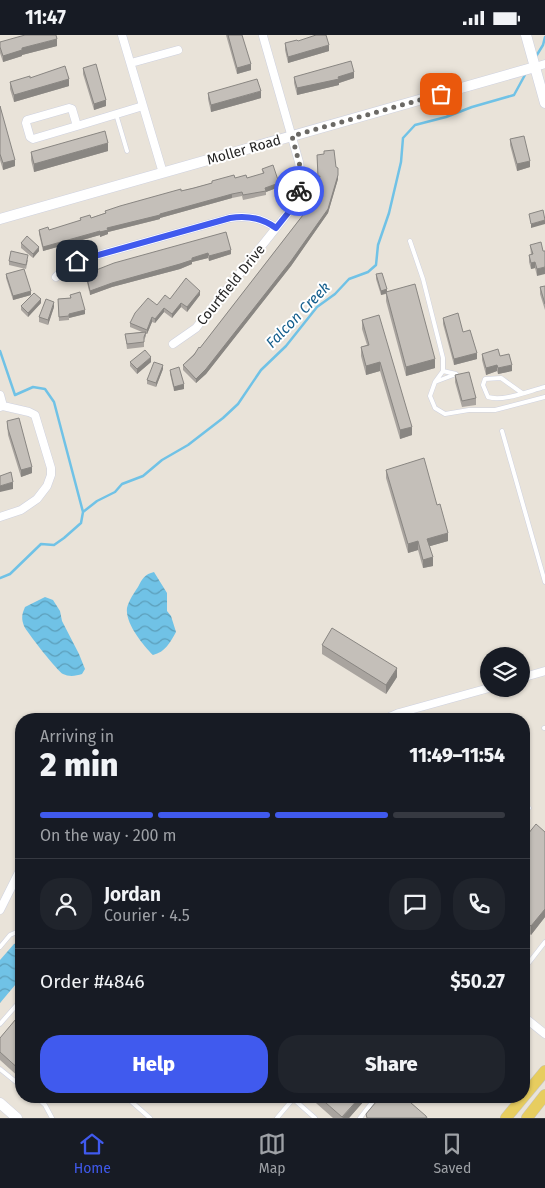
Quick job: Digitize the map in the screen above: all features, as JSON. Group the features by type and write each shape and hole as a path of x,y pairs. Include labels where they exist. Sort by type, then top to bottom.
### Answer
{"main road":[{"path":"530,1089 545,1071"},
{"path":"526,1118 545,1095"},
{"path":"506,1118 518,1103"}],"street":[{"path":"122,35 163,173"},
{"name":"Courtfield Drive","path":"173,344 196,328 292,208 300,186 301,170 264,35"},
{"path":"526,37 540,65 544,100"},
{"path":"130,63 178,50"},
{"name":"Moller Road","path":"0,219 540,65"},
{"path":"77,126 70,108 27,120 26,123 32,139 143,107"},
{"path":"56,277 68,265 77,261 230,218 252,217 266,221 276,228"},
{"path":"0,395 2,407 29,411 35,415 52,471 47,486 38,499 21,510 0,517"},
{"path":"530,675 545,671"},
{"path":"399,713 480,690"},
{"path":"0,910 15,880"},
{"path":"530,1022 545,1034"},
{"path":"0,1103 18,1118"}],"lane":[{"path":"116,114 127,151"},
{"path":"410,241 423,279 443,358 443,371 435,382 430,396 434,409 445,414 469,410 495,410 545,397"},
{"path":"435,382 456,374 443,371"},
{"path":"522,393 501,378 485,379 483,385 488,397 495,399 522,393 545,387"},
{"path":"502,431 545,583"},
{"path":"0,947 10,935 15,933"},
{"path":"530,961 545,942"},
{"path":"0,1025 15,1007"},
{"path":"0,1069 15,1081"},
{"path":"43,1103 52,1118"},
{"path":"133,1103 150,1118"},
{"path":"277,1118 288,1103"},
{"path":"298,1103 315,1118"},
{"path":"360,1118 372,1103"}],"water":[{"path":"154,572 167,593 167,611 171,616 176,632 164,649 153,655 132,627 127,614 127,608 142,579"},
{"path":"45,597 53,600 60,611 62,621 85,669 82,674 70,676 60,672 24,626 22,616 25,607"},
{"path":"14,944 15,985 0,1003 0,960"}],"building":[{"path":"25,35 56,35 57,39 22,48 22,50 3,56 0,42"},
{"path":"228,35 242,35 251,64 237,68"},
{"path":"316,35 326,35 329,45 288,57 285,43"},
{"path":"351,61 354,72 338,77 339,79 297,88 294,77"},
{"path":"96,64 106,100 94,104 83,68"},
{"path":"65,66 69,79 14,95 10,82 30,76 30,78"},
{"path":"257,79 261,91 211,105 208,93"},
{"path":"0,106 15,160 3,163 0,154"},
{"path":"105,131 108,143 34,164 31,152"},
{"path":"524,136 530,161 517,164 510,139"},
{"path":"334,150 338,175 328,209 291,261 206,369 196,379 183,365 200,348 303,215 315,194 320,176 318,176 317,155 324,154 324,151"},
{"path":"273,165 279,183 265,188 266,191 243,195 242,192 232,194 43,247 39,230 48,227 49,230 81,220 80,218 90,215 91,218 106,213 105,211 120,206 181,189 181,191 194,188 234,175 235,178 246,175 247,178 264,173 262,169"},
{"path":"543,210 545,220 531,224 529,214"},
{"path":"226,232 231,250 209,256 208,253 180,264 90,291 86,274 114,263"},
{"path":"27,236 39,247 33,254 21,243"},
{"path":"541,242 543,251 545,251 545,267 537,269 535,262 531,263 529,255 533,254 530,245"},
{"path":"11,251 28,255 26,265 9,261"},
{"path":"24,269 31,291 13,296 6,274"},
{"path":"382,273 387,289 381,291 376,274"},
{"path":"186,278 200,291 187,307 181,303 172,314 164,308 155,319 152,317 147,330 130,323 135,313 148,298 157,305 165,295 170,299"},
{"path":"415,284 435,359 406,367 386,292"},
{"path":"545,286 545,304 540,287"},
{"path":"80,292 85,310 69,314 69,316 59,317 58,299 71,298 70,295"},
{"path":"34,293 41,299 28,313 21,306"},
{"path":"46,299 54,302 48,320 39,317"},
{"path":"458,313 463,332 470,330 477,353 454,359 443,318"},
{"path":"379,315 412,427 400,430 380,362 366,366 361,347 369,345 362,320"},
{"path":"146,332 144,342 127,344 125,334"},
{"path":"498,349 500,356 509,354 512,365 498,368 497,365 486,368 482,354"},
{"path":"145,350 151,357 137,369 130,362"},
{"path":"154,362 163,365 156,383 147,380"},
{"path":"179,367 184,384 174,387 170,370"},
{"path":"469,372 476,398 462,401 455,375"},
{"path":"19,418 32,467 21,470 7,421"},
{"path":"424,458 437,505 440,504 448,533 427,539 433,557 423,560 418,541 408,544 386,470"},
{"path":"11,472 13,482 0,486 0,476"},
{"path":"332,628 397,668 386,685 322,645"},
{"path":"536,824 545,832 545,909 531,926 530,925 530,832"},
{"path":"15,1020 15,1066 0,1052 0,1038"},
{"path":"326,1103 355,1103 342,1117"},
{"path":"375,1103 411,1103 427,1118 367,1118 366,1114"}],"waterway":[{"name":"Falcon Creek","path":"535,58 543,45 545,37"},
{"name":"Falcon Creek","path":"0,578 10,574 41,544 54,545 64,538 81,523 83,512 97,501 115,492 122,484 143,476 162,460 188,445 223,418 238,404 261,370 286,346 317,307 335,294 349,279 368,272 376,265 378,245 389,213 401,162 403,138 415,125 514,95 526,73"},
{"path":"0,351 15,395 33,387 45,389 54,402 83,512"}],"way so far":[{"path":"299,191 301,170 292,136 441,94"}],"route":[{"path":"77,261 230,218 252,217 266,221 276,228 292,208 299,191"}]}
